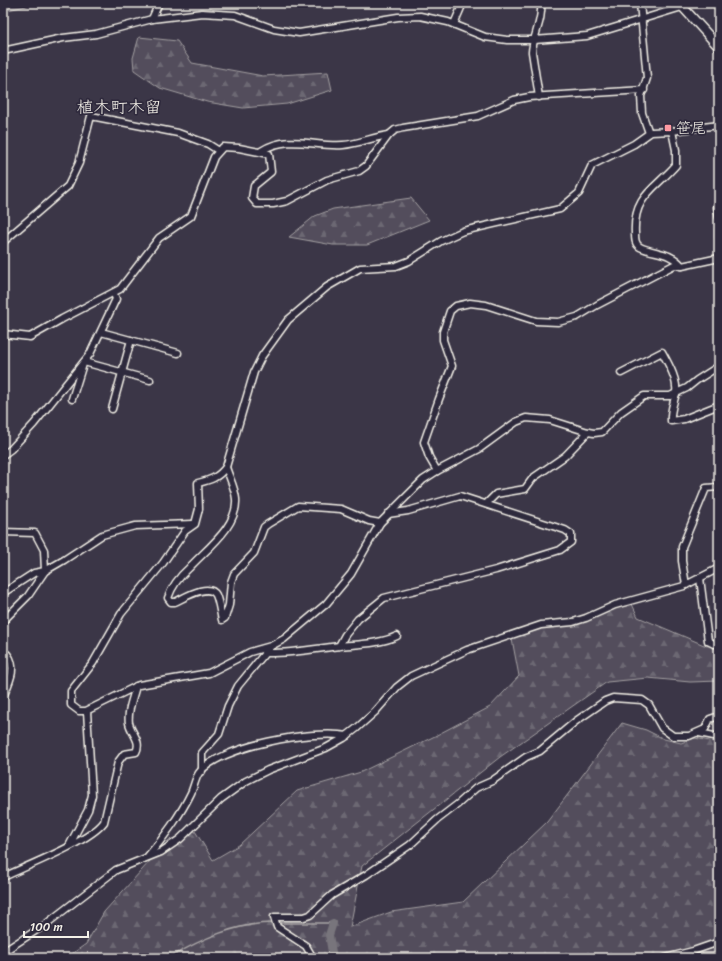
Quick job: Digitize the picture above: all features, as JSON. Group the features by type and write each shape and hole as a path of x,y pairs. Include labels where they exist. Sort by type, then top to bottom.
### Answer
{"main road":[{"path":"683,4 719,47"}],"street":[{"path":"152,19 158,3"},
{"path":"454,24 463,3"},
{"path":"539,97 532,52 534,40 540,23 541,3"},
{"path":"640,3 647,78 641,96 642,113 649,133"},
{"path":"3,51 63,38 96,34 152,19 202,13 225,13 246,18 274,29 299,33 408,16 433,18 454,24 475,34 490,38 534,40 581,37 642,19 683,4"},
{"path":"261,151 269,146 294,141 340,145 389,136 403,128 478,116 514,100 644,90"},
{"path":"3,242 68,186 79,163 90,116 178,134 208,144 219,151"},
{"path":"719,125 649,133 630,147 592,165 579,193 560,209 453,234 409,261 396,266 360,268 327,287 310,300 280,329 254,372 226,467 221,474 198,483 199,509 195,524 185,531 163,563 121,614 93,663 71,691 71,705 79,710 87,710 136,686 209,673 250,652 271,646 284,639 326,604 351,574 380,523 427,477 479,449 516,422 526,418 550,420 588,432 602,432 621,412 644,396 666,397 687,388 719,366"},
{"path":"672,131 676,150 676,165 642,198 634,224 635,239 636,244 641,247 664,254 682,266"},
{"path":"3,334 30,337 82,308 114,294 128,280 159,238 191,216 214,157 223,147 261,151 269,154 271,172 254,186 252,198 258,204 274,204 287,201 326,180 355,173 366,166 389,136"},
{"path":"719,205 719,217"},
{"path":"719,230 719,236"},
{"path":"437,471 429,457 424,442 452,366 443,340 443,332 447,317 452,308 462,304 486,304 536,321 558,322 577,317 597,304 674,266 682,266 719,258"},
{"path":"3,455 11,449 34,424 84,362 101,332 116,300 114,294"},
{"path":"101,332 178,353"},
{"path":"112,409 130,340"},
{"path":"621,373 662,352 673,374 676,393 670,411 671,421 684,419 719,406"},
{"path":"84,362 150,380"},
{"path":"72,399 84,362"},
{"path":"486,504 496,494 525,489 533,478 565,456 588,432"},
{"path":"226,467 236,498 233,516 218,537 179,577 170,591 168,598 171,602 175,602 203,590 211,590 215,593 222,620 225,618 229,605 231,582 234,574 254,553 264,528 298,506 341,510 369,521 380,523"},
{"path":"686,585 682,561 682,547 706,488 719,487"},
{"path":"339,646 345,635 358,619 384,598 496,570 560,550 570,542 571,534 564,530 460,496 408,511 388,514"},
{"path":"3,593 34,573 45,571 102,535 135,526 195,524"},
{"path":"3,532 35,533 44,550 45,571 28,596 3,621"},
{"path":"3,952 46,924 116,870 161,852 180,838 220,799 246,781 268,770 326,748 347,736 375,712 401,683 430,666 467,650 533,628 586,618 615,605 686,585 719,568"},
{"path":"700,578 708,641 714,644 719,644"},
{"path":"264,653 304,651 376,642 397,636"},
{"path":"202,771 202,753 218,734 228,706 238,686 271,646"},
{"path":"3,654 7,654 12,661 12,671 3,697"},
{"path":"3,877 69,846 98,830 104,822 118,762 124,754 136,752 138,749 138,741 129,722 136,686"},
{"path":"313,958 306,946 277,927 274,917 304,917 310,915 332,895 366,875 410,844 476,788 492,781 526,757 540,751 599,704 613,698 642,700 648,705 655,718 667,732 673,736 682,737 695,734 710,734 719,737"},
{"path":"69,846 88,810 92,796 87,710"},
{"path":"695,734 705,729 710,719 719,716"},
{"path":"146,858 158,845 191,794 199,773 227,755 265,742 322,735 347,736"},
{"path":"666,958 719,942"}],"green space":[{"path":"3,3 31,3 26,6 3,11"},
{"path":"139,37 177,41 192,63 263,76 328,72 332,90 287,104 243,108 207,102 160,88 134,70 133,58"},
{"path":"411,198 429,220 367,245 333,245 289,237 315,216 333,209"},
{"path":"632,604 638,617 704,645 719,646 719,681 690,682 648,678 607,682 500,757 362,866 350,927 391,912 463,902 547,822 622,723 646,730 664,739 681,743 695,738 719,743 719,958 66,958 86,944 104,912 169,840 195,831 213,860 239,845 297,791 361,772 490,707 519,676 511,634 569,621"}],"waterway":[{"path":"169,958 219,933 246,926 274,923"},
{"path":"277,923 333,923"},
{"path":"333,923 329,935 333,958"}],"place":[{"name":"笹尾","path":"668,128"}],"district":[{"name":"植木町木留","path":"119,107"}]}
